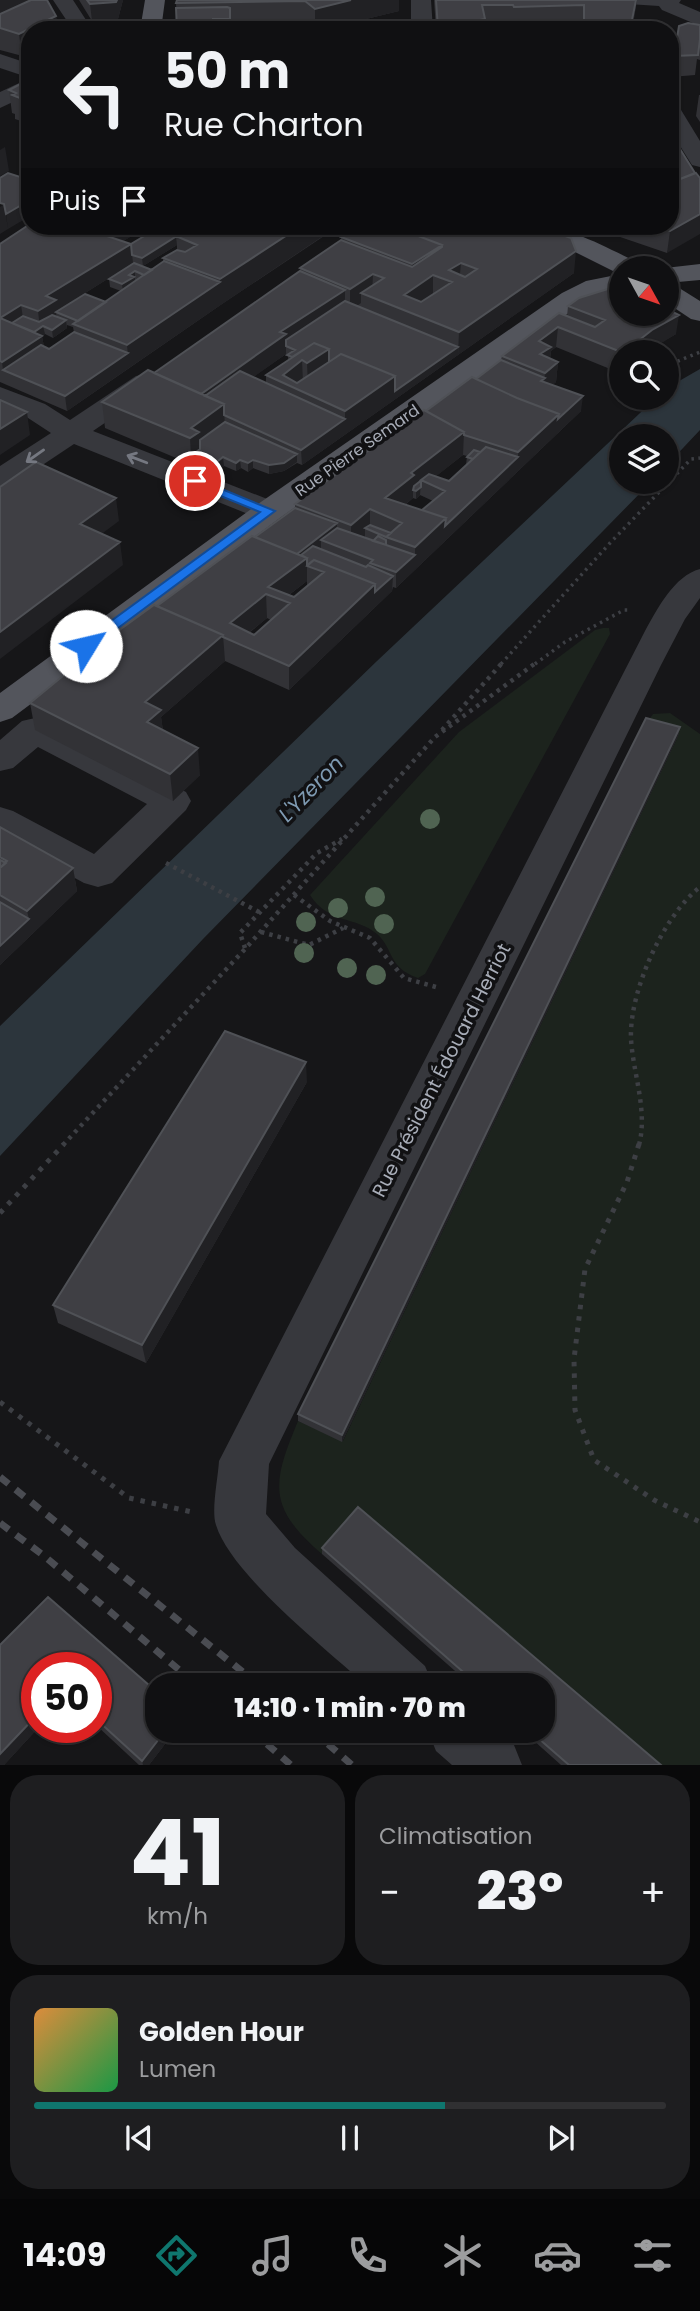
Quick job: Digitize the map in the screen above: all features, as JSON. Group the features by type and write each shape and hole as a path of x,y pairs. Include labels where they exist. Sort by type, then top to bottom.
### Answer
{"main road":[{"path":"152,21 155,0"},
{"path":"554,235 609,259"},
{"path":"679,274 700,272"},
{"name":"Rue Pierre Semard","path":"0,710 269,511 571,299 594,287 609,284"},
{"path":"679,300 697,311"}],"street":[{"path":"63,0 77,21"},
{"path":"421,0 422,21"},
{"path":"635,0 666,6 700,20"},
{"path":"0,61 21,68"},
{"path":"0,102 21,90"},
{"path":"679,125 700,160"},
{"path":"0,480 170,365"},
{"path":"0,396 35,411 69,432 269,511"},
{"name":"Rue Président Édouard Herriot","path":"240,1522 244,1461 673,610 700,579"},
{"path":"0,760 35,730 173,801 98,873 0,820"},
{"path":"0,830 110,889"},
{"path":"240,1522 276,1567 393,1673"},
{"path":"469,1743 494,1765"}],"path":[{"path":"679,361 700,352"},
{"path":"0,1213 261,932 610,543 691,459 700,458"},
{"path":"435,737 565,642 624,610 673,610"},
{"path":"245,949 240,933 317,853 347,836"},
{"path":"162,861 259,912"},
{"path":"700,887 686,898 668,922 638,990 631,1037 640,1098 640,1140 627,1182 585,1269 574,1359 575,1410 594,1460 654,1500 700,1522"},
{"path":"294,895 344,928 370,938 404,978 476,1000"},
{"path":"261,932 309,945 344,928"},
{"path":"0,1402 129,1498 240,1522"}],"shaded area":[{"path":"609,628 610,634 425,974 418,978 408,974 396,964 377,934 360,924 325,911 317,904 310,895 459,732 595,630"},
{"path":"670,713 700,734 700,1765 653,1765 555,1682 555,1673 545,1673 358,1514 322,1554 291,1522 283,1508 280,1493 283,1461 298,1421 343,1441 678,736 644,726 653,714"}],"water":[{"name":"L'Yzeron","path":"700,369 700,430 679,452 679,424 628,424 643,410 679,410 679,381"},
{"name":"L'Yzeron","path":"609,442 609,494 639,494 203,939 0,1156 0,1026 377,661"}],"building":[{"path":"31,0 47,0 56,16 46,21 21,21 19,34 0,28 0,14"},
{"path":"87,0 117,0 90,4"},
{"path":"177,0 351,0 315,9 305,1 176,3"},
{"path":"436,0 636,0 632,21 584,20 584,5 482,5 485,19 438,21"},
{"path":"227,7 230,8 230,19 177,21 176,8"},
{"path":"688,23 700,25 698,55 679,56 679,26"},
{"path":"21,84 21,98 12,95 16,93 9,90"},
{"path":"679,147 695,173 679,179"},
{"path":"8,173 20,177 21,205 6,214 4,204 0,203 0,178"},
{"path":"696,173 700,178 700,214 679,226 679,180"},
{"path":"21,230 21,235 104,235 131,244 46,296 56,300 38,311 21,305 0,318 0,244"},
{"path":"146,235 178,235 142,258 132,255 131,244"},
{"path":"287,235 220,279 163,258 177,250 185,252 197,245 176,236"},
{"path":"416,235 442,245 412,264 341,237"},
{"path":"416,235 562,235 571,238 576,251 459,332 361,293 384,278 373,274 350,289 300,268 341,240 412,267 442,247","holes":["461,263 477,269 465,277 449,270","433,275 452,282 421,302 404,295"]},
{"path":"164,261 220,282 127,345 73,324"},
{"path":"134,263 152,270 144,275 135,271 129,275 134,277 122,284 109,279"},
{"path":"300,271 345,290 280,332 286,334 201,394 154,373"},
{"path":"609,289 609,326 659,326 639,340 609,340 609,347 558,327 539,341 551,347 540,354 558,362 545,373 502,356 559,313 595,327 605,320 568,306 579,298"},
{"path":"85,294 106,302 78,321 56,312"},
{"path":"345,301 458,347 395,391 395,376 341,354 329,362 329,349 314,343 292,357 287,355 295,350 286,346 286,340"},
{"path":"52,315 66,320 52,330 43,326 34,332 12,323 23,316 39,322"},
{"path":"0,318 42,336 2,362"},
{"path":"74,332 128,353 65,396 3,370 41,345 49,349"},
{"path":"314,343 329,349 307,363 302,360 283,375 297,383 341,354 395,376 345,411 266,375"},
{"path":"501,360 545,378 541,381 583,396 558,419 559,414 476,379"},
{"path":"148,370 224,404 191,428 199,432 190,438 102,402"},
{"path":"240,371 345,419 301,450 224,415 224,404 205,396"},
{"path":"472,377 559,414 518,452 464,435 464,432 426,411"},
{"path":"0,400 27,412 0,429"},
{"path":"424,410 464,432 411,473 414,475 385,498 446,518 415,547 386,537 402,523 370,509 351,525 295,504"},
{"path":"225,422 297,454 284,463 269,465 253,460 248,463 240,460 236,463 223,457 213,465 191,456 200,449 200,440"},
{"path":"486,447 518,457 445,526 446,518 422,510 445,491 421,480 429,474 449,481"},
{"path":"474,450 480,452 473,459 467,457"},
{"path":"36,462 116,498 80,524 120,542 0,632 0,487"},
{"path":"421,481 421,487 413,490 414,486"},
{"path":"295,508 337,523 297,554 255,537"},
{"path":"370,525 391,533 386,537 365,528"},
{"path":"337,528 415,555 396,572 370,563 373,560 321,540"},
{"path":"252,536 307,558 268,587 294,597 324,572 307,566 314,560 375,584 289,666 157,606","holes":["266,594 290,603 254,635 230,623"]},
{"path":"378,536 386,540 386,545 373,541"},
{"path":"313,546 393,576 375,592 375,584 314,560 307,565 307,558 301,555"},
{"path":"154,605 223,635 145,702 161,710 147,722 198,748 170,774 30,703"},
{"path":"646,718 680,727 342,1435 298,1414"},
{"path":"0,827 73,868 27,911 0,895 0,868 7,861 0,857"},
{"path":"0,902 29,919 0,946"},
{"path":"225,1031 306,1062 142,1345 53,1305"},
{"path":"358,1507 553,1673 464,1673 322,1548"},
{"path":"48,1597 111,1652 21,1652 21,1732 0,1754 0,1645"},
{"path":"112,1653 145,1682 145,1743 156,1743 142,1761 112,1734"},
{"path":"555,1675 661,1765 569,1765 544,1743 555,1743"}],"railway":[{"path":"0,1477 244,1673"},
{"path":"0,1523 43,1555 183,1673"},
{"path":"266,1743 291,1765"},
{"path":"327,1743 352,1765"}],"route":[{"path":"86,646 269,511 195,481"}]}
